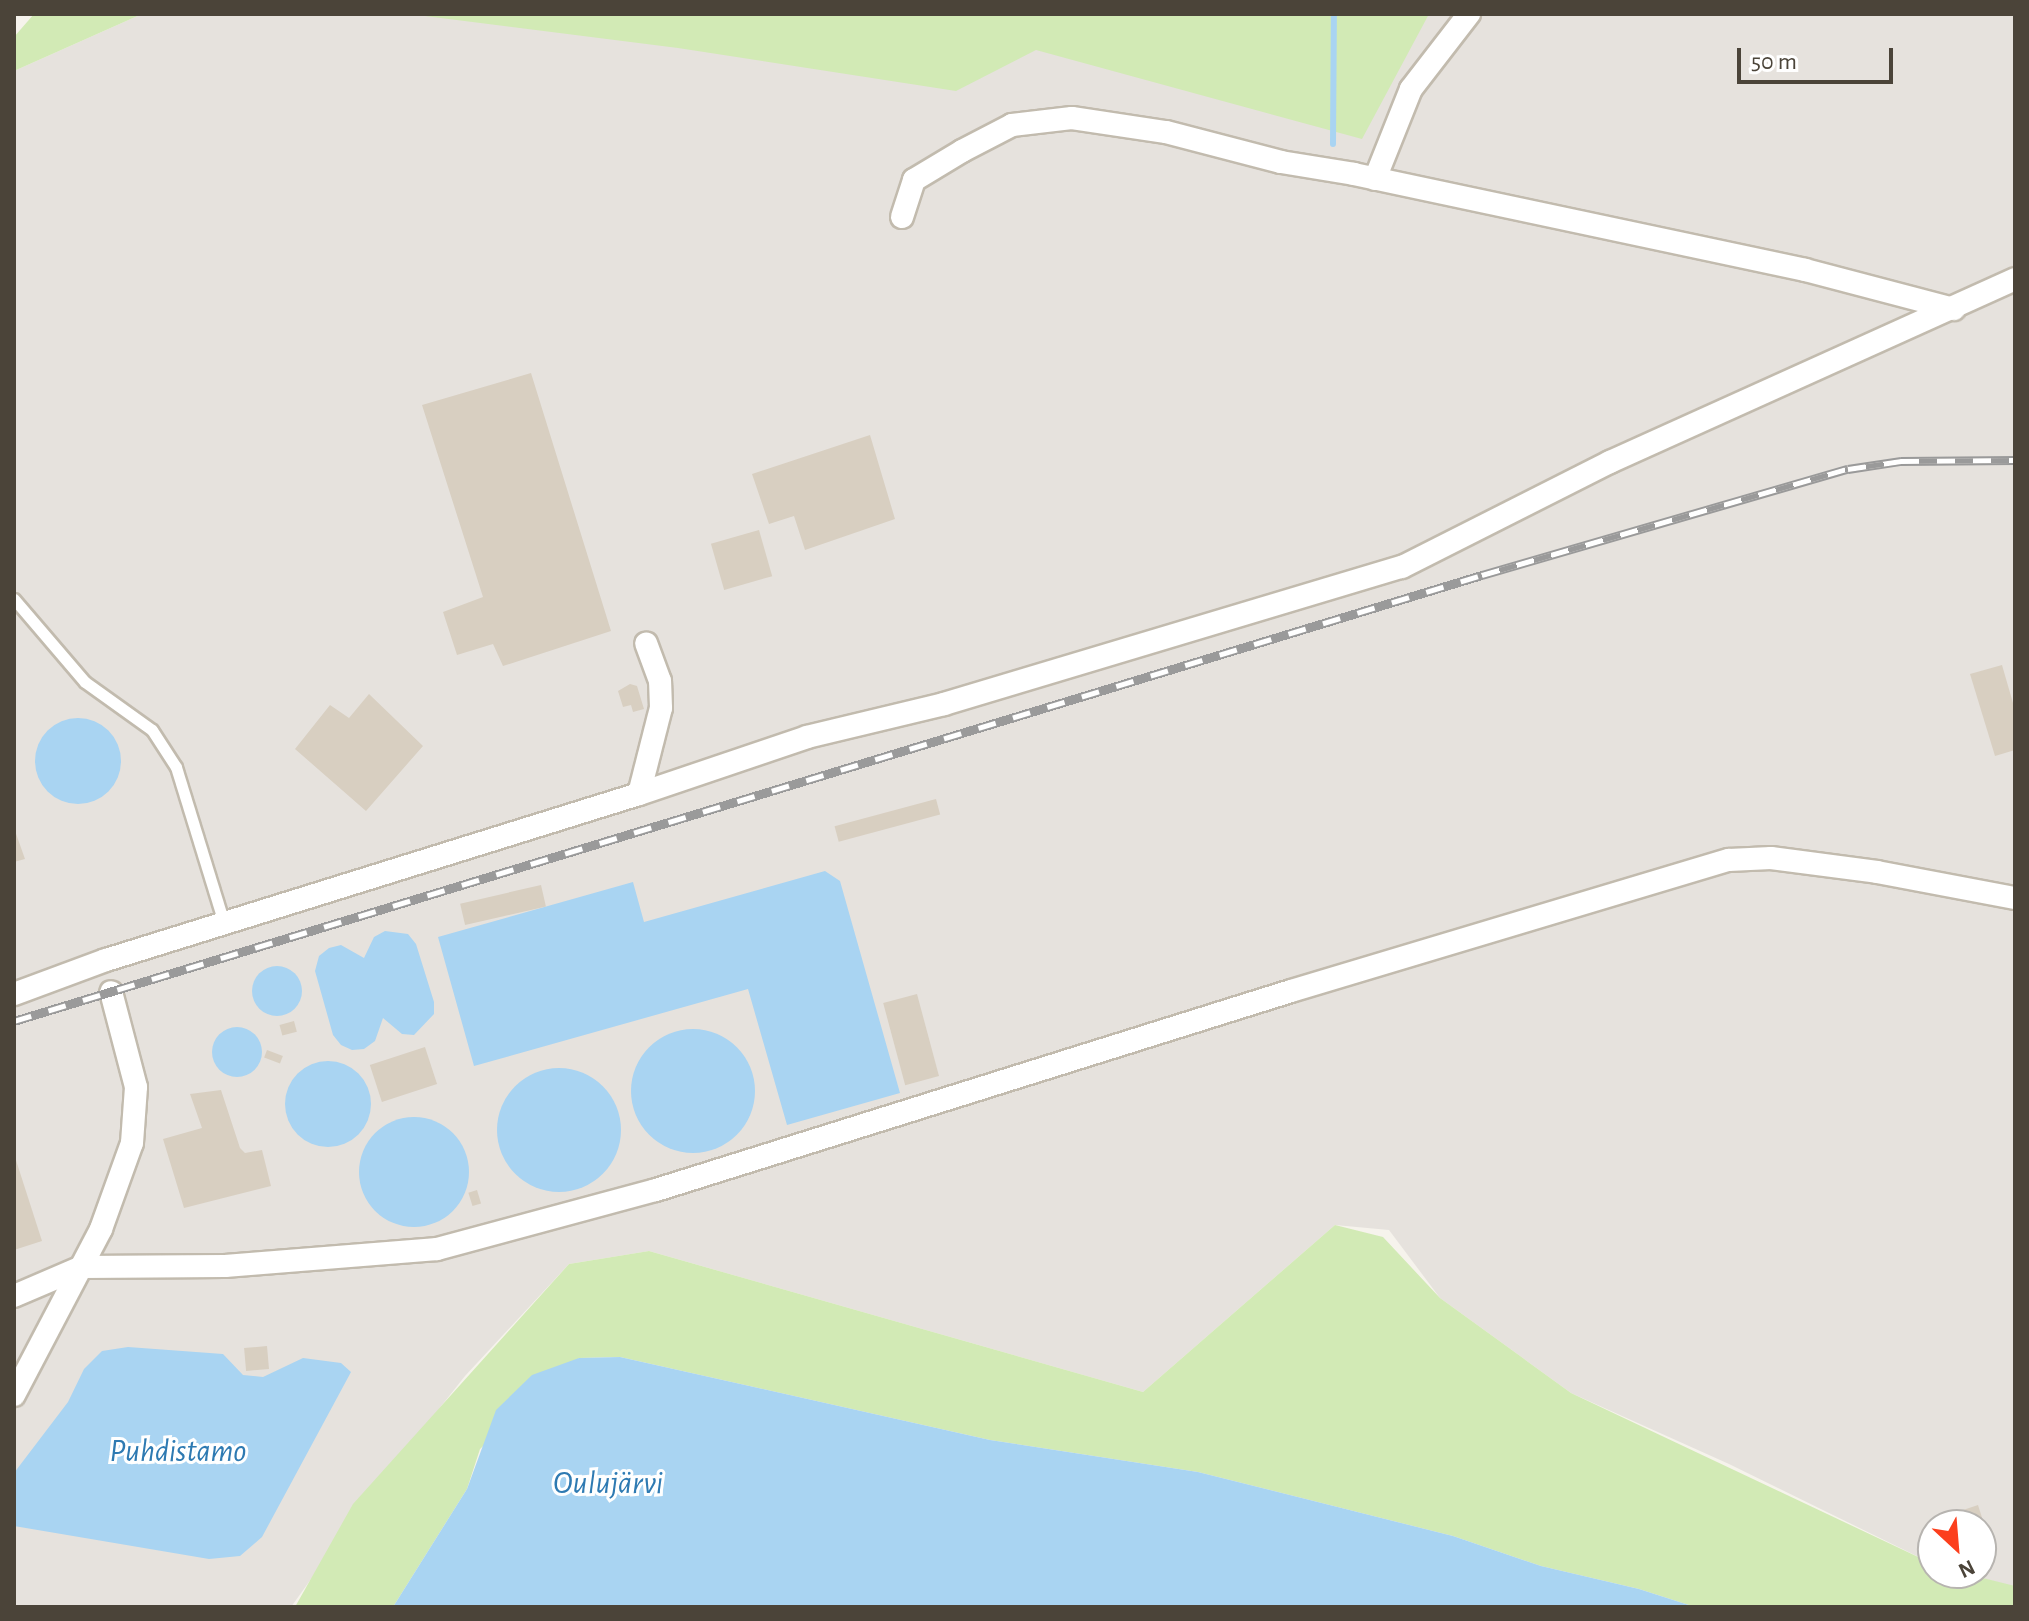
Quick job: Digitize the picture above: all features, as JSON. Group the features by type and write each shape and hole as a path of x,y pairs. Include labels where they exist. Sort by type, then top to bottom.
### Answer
{"street":[{"path":"1375,179 1411,89 1469,14"},
{"path":"902,217 914,180 962,151 1012,125 1072,118 1166,132 1281,162 1805,270 1954,309"},
{"path":"14,994 224,923 639,794 807,737 944,704 1402,567 1610,462 2015,279"},
{"path":"639,794 661,708 660,681 646,643"},
{"path":"14,1296 82,1267 225,1266 437,1249 656,1190 1291,991 1729,860 1771,858 1877,872 2015,898"},
{"path":"14,1395 82,1267 120,1184 132,1143 136,1087 111,992"}],"lane":[{"path":"14,599 85,682 152,730 176,767 224,923"}],"shaded area":[{"path":"142,14 2015,14 2015,1587 1997,1582 1997,1509 1917,1509 1917,1556 1729,1464 1571,1393 1440,1298 1389,1230 1335,1225 1143,1392 649,1251 569,1264 465,1376 377,1487 291,1607 14,1607 14,71"}],"green space":[{"path":"34,14 142,14 14,71 14,37"},
{"path":"409,14 1429,14 1362,139 1036,50 956,91 678,48"},
{"path":"1335,1225 1383,1237 1440,1298 1571,1393 1917,1556 1917,1589 1997,1589 1997,1582 2015,1586 2015,1607 1695,1607 1639,1589 1541,1566 1453,1536 1198,1472 990,1440 620,1357 579,1358 480,1449 467,1489 393,1607 295,1607 353,1504 569,1264 649,1251 1143,1392"}],"water":[{"path":"78,718 102,725 114,737 121,761 114,785 102,797 78,804 54,797 42,785 35,761 42,737 54,725"},
{"path":"825,871 840,881 900,1093 787,1125 748,989 474,1066 438,937 633,882 644,922"},
{"path":"385,931 408,934 416,944 434,1002 434,1014 414,1035 402,1034 383,1018 375,1041 364,1049 352,1050 341,1045 333,1035 315,971 319,956 329,948 341,945 364,958 374,937"},
{"path":"277,966 295,973 302,991 295,1009 277,1016 259,1009 252,991 259,973"},
{"path":"237,1027 255,1034 262,1052 255,1070 237,1077 219,1070 212,1052 219,1034"},
{"path":"693,1029 717,1033 737,1047 751,1067 755,1091 751,1115 737,1135 717,1149 693,1153 669,1149 649,1135 635,1115 631,1091 635,1067 649,1047 669,1033"},
{"path":"328,1061 352,1068 364,1080 371,1104 364,1128 352,1140 328,1147 304,1140 292,1128 285,1104 292,1080 304,1068"},
{"path":"559,1068 583,1072 603,1086 617,1106 621,1130 617,1154 603,1174 583,1188 559,1192 535,1188 515,1174 501,1154 497,1130 501,1106 515,1086 535,1072"},
{"path":"414,1117 435,1121 453,1133 465,1151 469,1172 465,1193 453,1211 435,1223 414,1227 393,1223 375,1211 363,1193 359,1172 363,1151 375,1133 393,1121"},
{"name":"Puhdistamo","path":"128,1347 223,1354 243,1375 263,1377 303,1358 341,1363 351,1372 262,1537 240,1556 209,1559 14,1526 14,1473 68,1402 84,1369 102,1351"},
{"name":"Oulujärvi","path":"620,1357 990,1440 1198,1472 1453,1536 1541,1566 1639,1589 1695,1607 393,1607 467,1489 496,1410 532,1375 579,1358"}],"building":[{"path":"531,373 611,631 503,666 493,644 457,655 443,612 483,597 422,405"},
{"path":"870,435 895,519 805,550 794,516 769,524 752,474"},
{"path":"759,530 772,576 724,590 711,544"},
{"path":"2002,665 2015,710 2015,750 1995,756 1970,674"},
{"path":"630,684 637,686 644,709 633,712 631,705 623,707 618,691"},
{"path":"369,694 423,746 366,811 295,749 330,705 349,718"},
{"path":"936,799 940,814 839,842 835,826"},
{"path":"14,828 25,859 14,862"},
{"path":"541,885 546,906 465,925 460,904"},
{"path":"917,994 939,1076 905,1085 883,1003"},
{"path":"294,1021 297,1032 282,1036 280,1025"},
{"path":"425,1047 437,1084 382,1102 370,1065"},
{"path":"267,1050 283,1056 280,1064 264,1057"},
{"path":"221,1090 240,1148 245,1153 262,1150 271,1186 184,1208 163,1139 202,1128 190,1094"},
{"path":"14,1154 42,1241 14,1250"},
{"path":"477,1190 481,1203 472,1206 468,1193"},
{"path":"267,1346 269,1369 246,1371 244,1348"}],"waterway":[{"path":"1333,144 1334,14"}],"railway":[{"path":"14,1021 1482,575 1848,469 1901,461 2015,460"}]}
